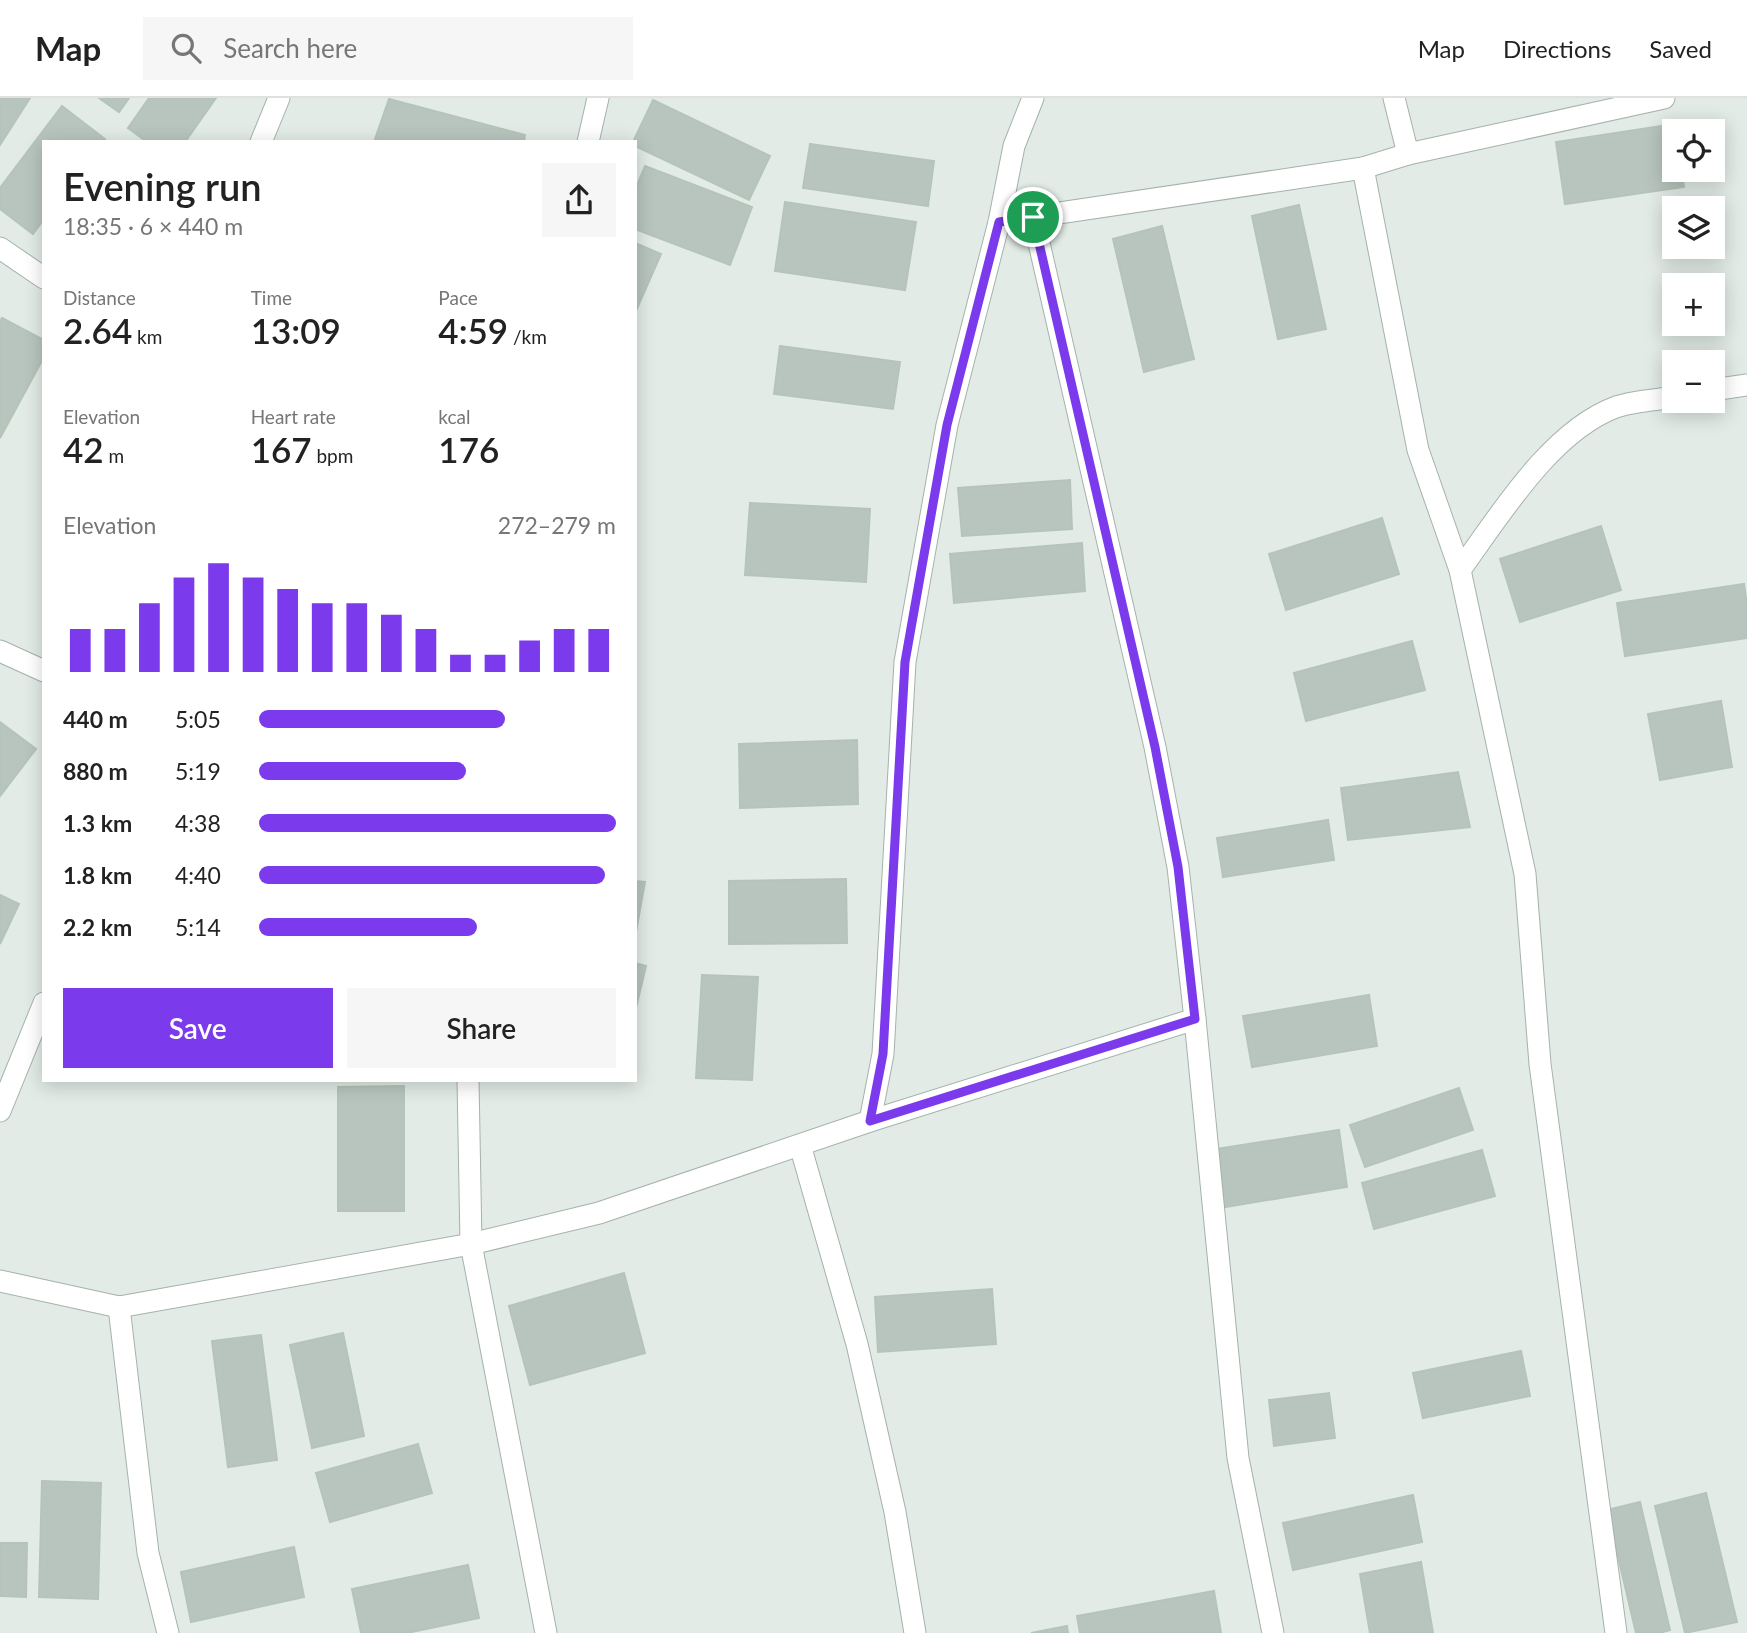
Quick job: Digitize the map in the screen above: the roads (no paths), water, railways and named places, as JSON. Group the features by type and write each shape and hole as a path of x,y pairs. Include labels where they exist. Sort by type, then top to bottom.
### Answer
{"street":[{"path":"262,140 279,98"},
{"path":"588,140 598,98"},
{"path":"870,1121 883,1054 905,662 947,425 999,222 1014,146 1033,98"},
{"path":"1395,98 1408,154"},
{"path":"999,222 1363,168 1408,154 1664,98"},
{"path":"1363,168 1418,450 1460,570 1525,874 1540,1064 1616,1633"},
{"path":"1033,217 1155,747 1178,867 1238,1458 1273,1633"},
{"path":"0,248 42,277"},
{"path":"1725,388 1747,385"},
{"path":"1460,570 1524,482 1583,422 1618,406 1662,399"},
{"path":"0,651 42,670"},
{"path":"0,1111 9,1060 42,1006"},
{"path":"0,1282 119,1307 471,1244 599,1213 870,1121 1195,1019"},
{"path":"468,1082 471,1244 546,1633"},
{"path":"800,1145 857,1344 895,1512 915,1633"},
{"path":"119,1307 148,1553 168,1633"}]}
